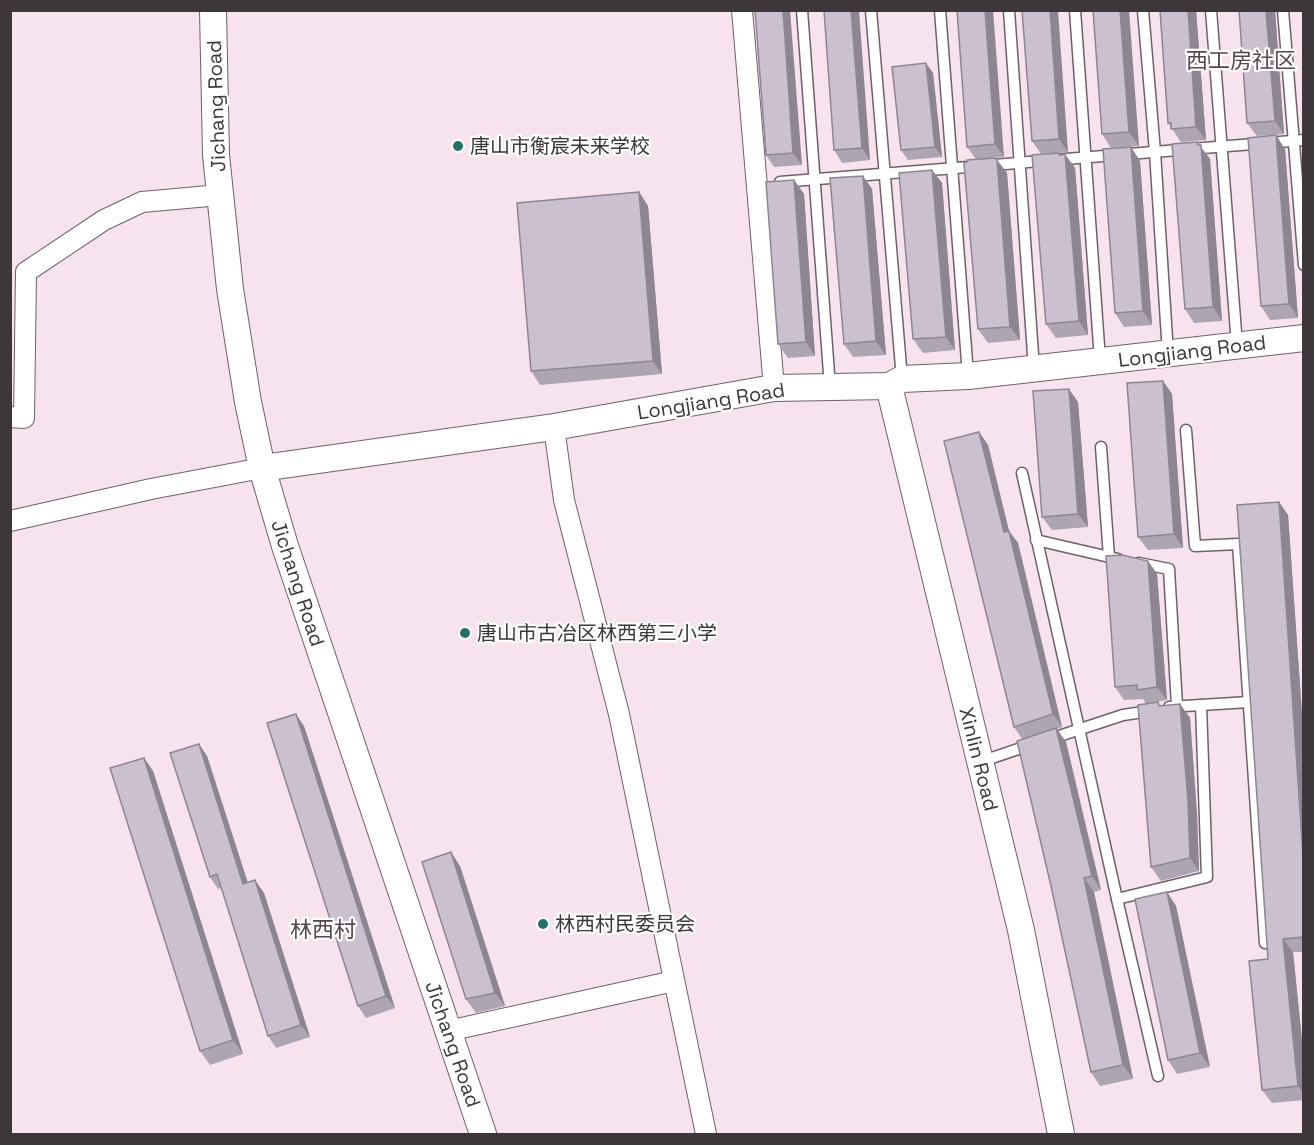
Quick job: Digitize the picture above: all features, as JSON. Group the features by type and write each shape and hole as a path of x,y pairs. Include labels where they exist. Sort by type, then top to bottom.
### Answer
{"street":[{"name":"Jichang Road","path":"213,10 216,155 230,289 248,402 262,468 288,557 483,1134"},
{"path":"742,10 774,388"},
{"path":"10,417 24,418 26,272 104,220 142,202 220,195"},
{"name":"Longjiang Road","path":"262,468 554,427 774,388 830,387 968,376 1304,338"},
{"name":"Xinlin Road","path":"895,382 980,762 1021,930 1061,1134"},
{"path":"554,427 564,500 619,714 706,1134"},
{"path":"10,521 151,489 262,468"},
{"path":"448,1031 674,981"}],"lane":[{"path":"802,10 830,387"},
{"path":"871,10 884,174 895,382"},
{"path":"940,10 968,376"},
{"path":"1010,10 1034,369"},
{"path":"1075,10 1100,362"},
{"path":"1143,10 1168,354"},
{"path":"1211,10 1237,346"},
{"path":"1283,10 1298,141 1304,265"},
{"path":"757,184 1298,141"},
{"path":"1186,430 1195,546 1238,544 1264,943"},
{"path":"1101,447 1109,557"},
{"path":"1022,472 1158,1076"},
{"path":"1036,540 1169,569 1177,706"},
{"path":"980,762 1123,715 1177,706 1249,702"},
{"path":"1117,899 1207,878 1201,705"}],"building":[{"path":"755,10 783,10 793,153 766,155"},
{"path":"824,10 851,10 862,148 834,150"},
{"path":"957,10 985,10 995,144 967,147"},
{"path":"1022,10 1050,10 1059,139 1032,141"},
{"path":"1093,10 1120,10 1129,132 1102,134"},
{"path":"1160,10 1188,10 1196,127 1171,129 1171,123 1168,123"},
{"path":"1239,10 1266,10 1275,121 1247,123"},
{"path":"926,63 935,147 901,150 892,67"},
{"path":"1276,135 1289,304 1261,306 1248,138"},
{"path":"1197,142 1201,145 1213,307 1185,309 1172,144"},
{"path":"1131,147 1143,311 1115,313 1103,149"},
{"path":"1059,153 1059,155 1065,154 1079,321 1046,324 1032,155"},
{"path":"995,158 997,160 1010,327 978,329 964,163 967,160"},
{"path":"932,170 946,337 913,339 899,173"},
{"path":"863,176 876,341 844,344 830,178"},
{"path":"794,180 806,342 778,344 766,182"},
{"path":"639,192 653,361 531,371 517,203"},
{"path":"1163,381 1174,534 1138,537 1127,383"},
{"path":"1069,389 1078,514 1042,517 1033,391"},
{"path":"979,432 1004,532 1009,531 1053,714 1014,727 944,441"},
{"path":"1279,502 1304,869 1304,937 1283,939 1298,1086 1262,1090 1249,961 1268,959 1237,505"},
{"path":"1122,555 1148,561 1157,687 1137,690 1137,685 1115,687 1106,556"},
{"path":"1158,702 1159,706 1180,704 1190,858 1151,867 1138,705"},
{"path":"296,714 386,996 358,1006 267,723"},
{"path":"1056,728 1092,876 1084,878 1123,1065 1091,1072 1017,741"},
{"path":"199,744 243,884 255,880 301,1025 268,1036 217,874 210,877 170,753"},
{"path":"144,758 233,1040 200,1051 110,768"},
{"path":"451,852 495,993 466,999 422,862"},
{"path":"1167,892 1200,1053 1168,1060 1135,899"}],"place":[{"name":"唐山市衡宸未来学校","path":"458,146"},
{"name":"唐山市古冶区林西第三小学","path":"465,633"},
{"name":"林西村民委员会","path":"543,924"}],"district":[{"name":"西工房社区","path":"1241,60"},
{"name":"林西村","path":"323,929"}]}
